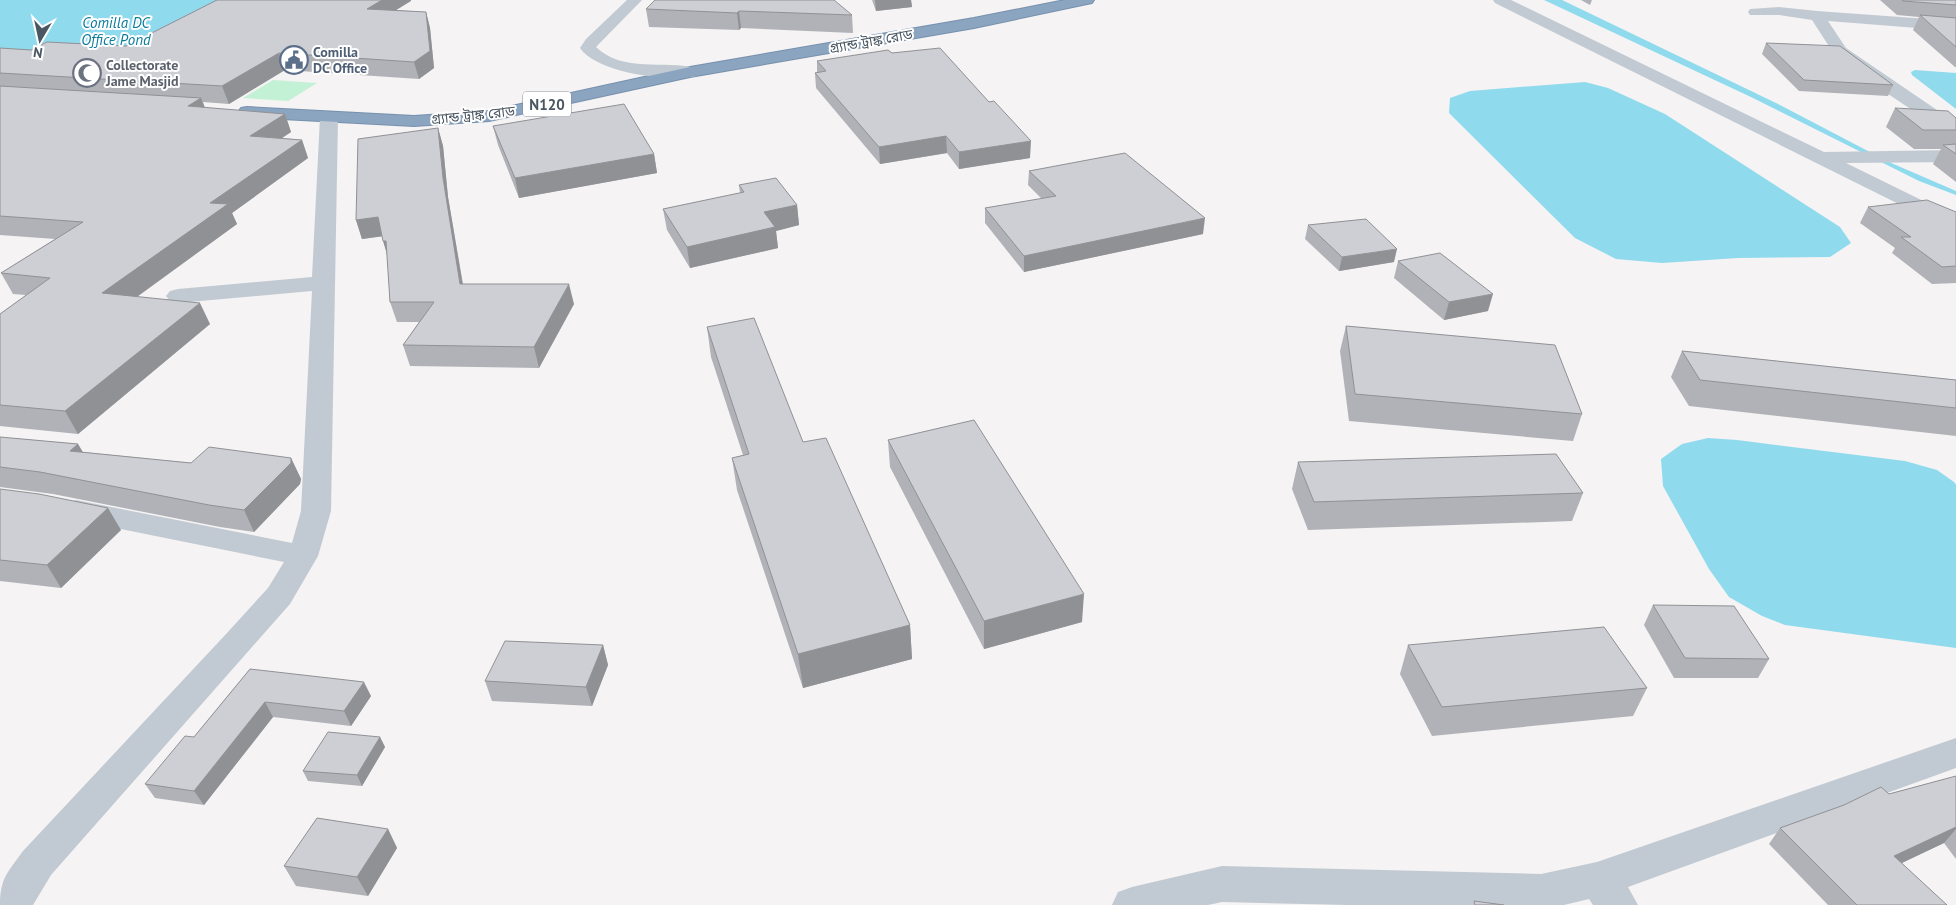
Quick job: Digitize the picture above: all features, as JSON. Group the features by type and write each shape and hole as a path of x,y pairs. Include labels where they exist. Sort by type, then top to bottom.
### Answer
{"highway":[{"name":"গ্র্যান্ড ট্রাঙ্ক রোড","path":"229,111 429,121 489,116 690,72 974,23 1087,0"}],"street":[{"path":"635,0 592,42 588,48 594,56 628,67 690,72"},
{"path":"1500,0 1956,225"},
{"path":"1798,0 1817,16 1840,51 1891,88 1956,131"},
{"path":"1754,12 1779,11 1817,16 1956,26"},
{"path":"13,905 19,889 37,863 245,636 279,596 302,556 316,511 329,117"},
{"path":"1817,158 1956,156"},
{"path":"178,296 325,283"},
{"path":"53,505 302,556"},
{"path":"1132,905 1222,884 1608,892 1956,753"}],"green space":[{"path":"273,80 317,83 288,101 243,98"}],"water":[{"name":"Comilla DC Office Pond","path":"0,0 242,0 124,61 0,53"},
{"path":"1544,0 1562,0 1776,103 1889,162 1956,191 1956,195 1919,181 1753,98"},
{"path":"1915,70 1956,73 1956,109 1912,75 1911,72"},
{"path":"1585,82 1608,88 1665,114 1840,227 1851,243 1830,257 1738,258 1662,263 1616,259 1575,238 1449,113 1450,98 1470,91"},
{"path":"1708,438 1905,461 1937,470 1954,482 1956,485 1956,648 1785,625 1762,616 1729,597 1709,569 1663,486 1661,459 1682,444"}],"building":[{"path":"217,0 382,0 367,9 426,12 430,51 414,62 279,53 222,86 0,73 0,48 31,50 47,42 126,46"},
{"path":"655,0 834,0 852,15 646,9"},
{"path":"1956,0 1956,5 1903,1"},
{"path":"1920,15 1956,18 1956,47"},
{"path":"1766,43 1840,46 1893,85 1804,80"},
{"path":"940,48 989,102 994,101 1031,141 959,152 946,136 879,147 815,73 826,71 817,61 888,50 892,53"},
{"path":"0,86 201,98 188,106 285,114 250,136 302,140 210,203 228,204 102,293 200,303 65,411 0,405 0,314 50,278 1,273 83,222 0,216"},
{"path":"624,104 654,154 515,178 493,126"},
{"path":"1895,108 1948,111 1956,118 1956,130 1923,130"},
{"path":"438,128 443,178 460,284 569,284 534,347 403,345 434,302 390,302 386,241 383,241 378,217 356,220 358,139"},
{"path":"1956,144 1956,154 1943,145"},
{"path":"1125,153 1205,218 1024,256 985,208 1056,196 1029,171"},
{"path":"776,178 797,205 764,212 775,227 687,247 663,209 744,192 739,185"},
{"path":"1927,200 1956,212 1956,266 1942,267 1901,237 1911,237 1868,207"},
{"path":"1366,219 1397,249 1342,257 1308,225"},
{"path":"1440,253 1493,294 1449,302 1398,261"},
{"path":"754,318 803,442 826,438 910,625 798,654 732,458 749,454 707,327"},
{"path":"1346,326 1555,345 1582,414 1355,394"},
{"path":"1682,351 1956,380 1956,408 1700,380"},
{"path":"974,420 1084,594 984,621 888,440"},
{"path":"0,437 78,444 70,451 191,463 209,447 291,458 291,463 244,510 40,472 0,467"},
{"path":"1556,454 1583,493 1314,502 1298,462"},
{"path":"0,489 39,494 108,508 47,565 0,560"},
{"path":"1653,605 1734,606 1769,659 1685,658"},
{"path":"1604,627 1647,688 1442,707 1408,645"},
{"path":"505,641 603,645 586,687 485,681"},
{"path":"250,669 364,682 344,711 265,702 194,791 145,784 185,736 194,737"},
{"path":"328,732 380,737 357,775 303,771"},
{"path":"1956,776 1956,827 1894,856 1947,905 1857,905 1780,828 1844,805 1881,787 1889,794"},
{"path":"317,818 388,829 357,877 284,866"},
{"path":"1474,901 1504,905 1475,905"}],"place":[{"name":"Comilla DC Office","path":"294,60"},
{"name":"Collectorate Jame Masjid","path":"87,73"}]}
